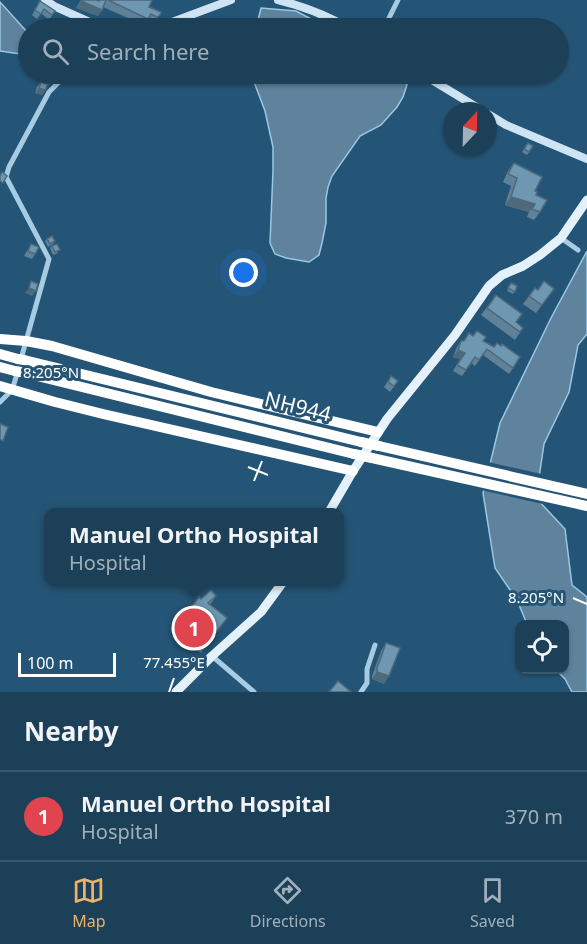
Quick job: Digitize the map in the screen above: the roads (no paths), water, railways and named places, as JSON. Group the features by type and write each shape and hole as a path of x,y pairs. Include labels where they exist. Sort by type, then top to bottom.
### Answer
{"highway":[{"path":"0,339 52,346 211,392 378,432"},
{"name":"NH944","path":"0,354 361,442 587,494"},
{"name":"NH944","path":"0,367 354,454 587,506"},
{"path":"0,386 103,414 353,471"}],"main road":[{"path":"332,508 387,418 455,335 489,286 502,275 523,266 540,255 561,238 587,200"},
{"path":"176,692 261,612 281,586"}],"street":[{"path":"45,0 81,18"},
{"path":"183,18 231,0"},
{"path":"278,0 301,6 329,18"},
{"path":"389,18 398,0"},
{"path":"0,402 12,390 49,259 6,177 9,167 49,92 57,84"},
{"path":"438,84 468,102"},
{"path":"497,120 587,159"},
{"path":"561,238 578,250"},
{"path":"362,692 367,683 366,669 375,645"},
{"path":"212,656 254,692"}],"water":[{"path":"0,2 18,22 18,54 0,51"},
{"path":"261,8 296,11 309,18 258,18"},
{"path":"255,84 407,85 397,107 381,125 360,136 332,176 326,198 326,223 319,255 309,262 275,254 270,243 273,147 265,111"},
{"path":"587,251 587,334 578,345 569,392 544,444 536,498 565,529 572,585 587,597 587,692 572,692 560,674 569,674 569,620 525,620 517,600 495,568 483,493 500,423 551,318"}],"place":[{"name":"Manuel Ortho Hospital","path":"194,628"}]}
